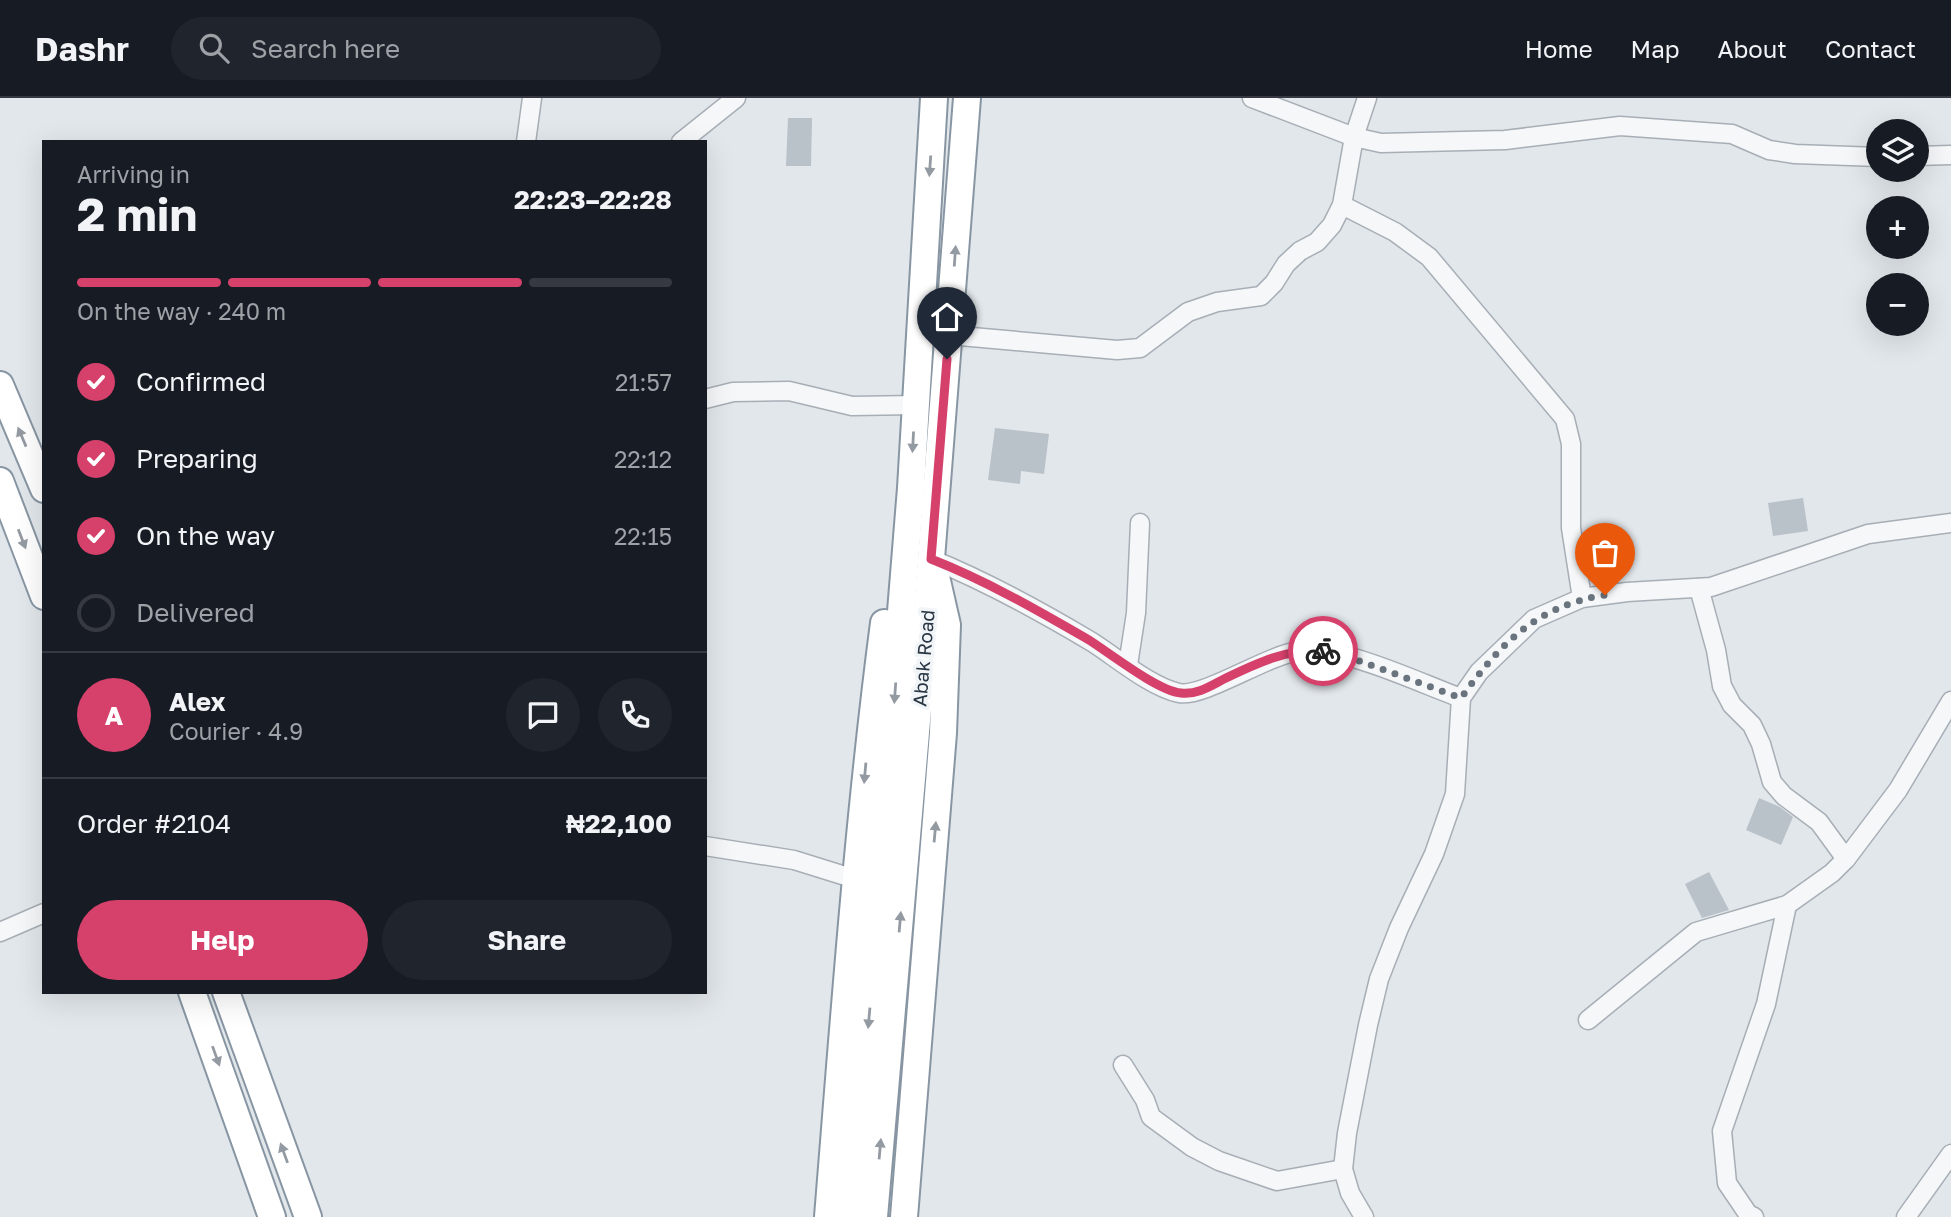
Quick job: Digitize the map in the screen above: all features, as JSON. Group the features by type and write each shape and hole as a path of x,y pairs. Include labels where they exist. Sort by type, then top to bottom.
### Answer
{"highway":[{"name":"Abak Road","path":"852,1217 911,488 934,98"},
{"name":"Abak Road","path":"874,1217 931,559 967,98"},
{"path":"0,385 42,484"},
{"path":"0,481 42,591"},
{"path":"828,1217 869,737 884,621 911,488"},
{"path":"904,1217 943,733 947,625 931,559"},
{"path":"193,994 272,1217"},
{"path":"227,994 308,1217"}],"street":[{"path":"526,140 532,98"},
{"path":"684,140 736,98"},
{"path":"1252,98 1354,137 1381,143 1505,140 1620,126 1732,134 1769,150 1795,154 1866,157"},
{"path":"949,335 1117,350 1140,348 1188,312 1217,302 1261,296 1274,283 1286,264 1300,251 1317,242 1332,225 1342,205 1354,137 1367,98"},
{"path":"1929,156 1951,155"},
{"path":"1342,205 1395,232 1429,257 1564,419 1571,444 1571,528 1582,598"},
{"path":"707,398 733,392 789,390 852,405 916,405"},
{"path":"1128,665 1136,612 1140,523"},
{"path":"1364,1217 1350,1193 1343,1169 1347,1133 1379,979 1399,928 1434,855 1455,794 1461,698 1479,672 1534,619 1582,598 1627,592 1711,587 1868,534 1951,523"},
{"path":"931,559 987,582 1154,682 1181,694 1201,692 1230,676 1297,650 1346,656 1461,698"},
{"path":"1699,588 1716,650 1722,687 1732,705 1752,725 1761,744 1772,782 1784,796 1819,822 1846,859"},
{"path":"1588,1020 1696,932 1787,905 1832,873 1846,859 1898,790 1951,701"},
{"path":"707,846 794,860 855,878"},
{"path":"1754,1217 1748,1213 1727,1183 1722,1131 1766,1003 1787,905"},
{"path":"0,932 42,914"},
{"path":"1123,1065 1145,1100 1151,1118 1192,1147 1219,1161 1277,1181 1343,1169"},
{"path":"1906,1217 1951,1154"}],"building":[{"path":"788,118 812,118 811,166 786,166"},
{"path":"995,428 1049,434 1044,474 1021,471 1020,484 988,480"},
{"path":"1803,498 1808,531 1773,536 1768,503"},
{"path":"1759,798 1780,807 1793,817 1781,845 1746,830"},
{"path":"1709,872 1729,910 1702,918 1685,884"}],"way so far":[{"path":"1323,651 1346,656 1461,698 1479,672 1513,636 1534,619 1582,598 1605,595"}],"route":[{"path":"947,359 931,559 987,582 1088,640 1154,682 1181,694 1201,692 1230,676 1297,650 1323,651"}]}
